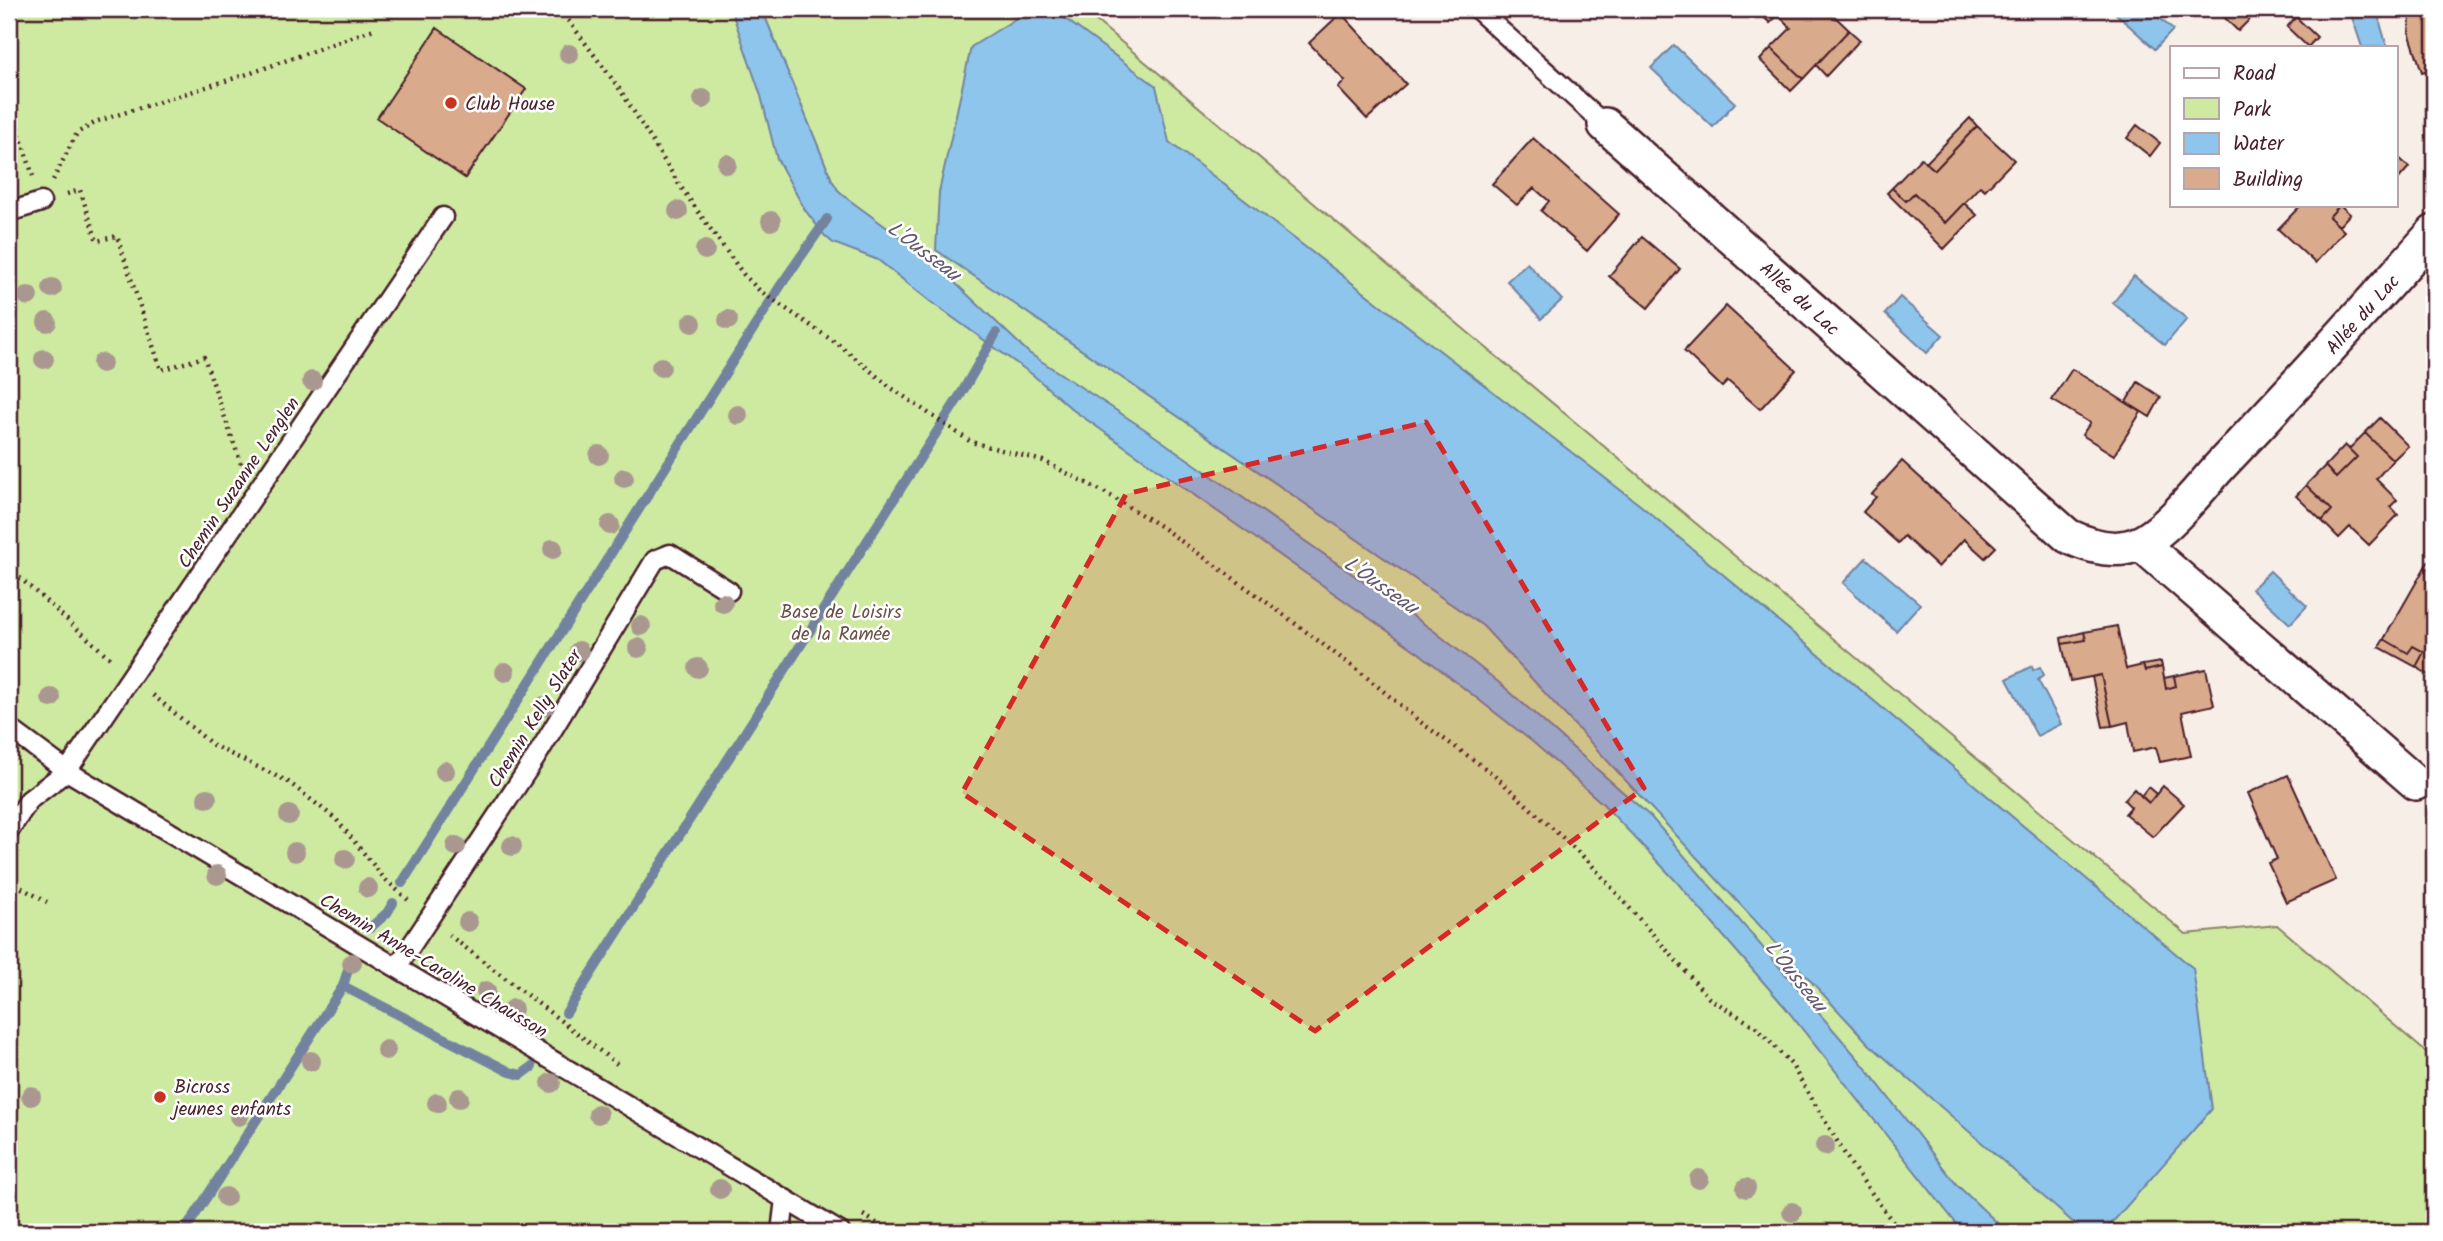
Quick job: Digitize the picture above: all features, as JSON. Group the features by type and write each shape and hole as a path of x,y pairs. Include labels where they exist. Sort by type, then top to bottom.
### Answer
{"street":[{"name":"Allée du Lac","path":"1605,125 2068,536 2090,546 2140,543 2169,520 2318,363 2434,232"},
{"path":"2140,543 2416,783"}],"lane":[{"name":"Allée du Lac","path":"1477,9 1605,125"},
{"path":"9,212 41,202"},
{"name":"Chemin Suzanne Lenglen","path":"9,831 29,800 67,771 443,217"},
{"name":"Chemin Kelly Slater","path":"397,967 536,757 655,560 670,554 729,591"},
{"name":"Chemin Anne-Caroline Chausson","path":"9,728 67,771 840,1232"},
{"path":"781,1232 785,1199"}],"path":[{"path":"560,9 621,92 707,225 744,275 760,291 842,347 890,387 971,442 1043,461 1104,492 1160,526 1265,601 1364,675 1419,721 1493,774 1588,861 1709,998 1756,1027 1791,1064 1852,1166 1900,1232"},
{"path":"41,202 77,133 98,121 251,74 374,29"},
{"path":"9,101 41,202"},
{"path":"41,202 80,190 97,241 117,236 162,370 204,357 253,497"},
{"path":"9,881 47,902"}],"highlighted area":[{"path":"1426,422 1644,788 1315,1031 962,793 1126,494"}],"green space":[{"name":"Base de Loisirs de la Ramée","path":"9,9 1082,9 2186,934 2277,925 2434,1059 2434,1232 9,1232"}],"water":[{"path":"731,9 762,9 838,190 931,260 1029,353 1146,430 1434,631 1502,685 1651,817 1860,1061 1957,1185 2007,1232 1963,1232 1784,1006 1675,880 1603,804 1534,743 1419,653 1073,410 1033,375 931,302 878,260 833,243 825,236 805,210 777,159 761,96"},
{"path":"1031,9 1052,9 1156,86 1169,142 1640,505 2193,968 2212,1109 2104,1232 2084,1232 1869,1044 1483,626 936,250 939,192 971,47"},
{"path":"2150,9 2173,30 2155,49 2113,11"},
{"path":"2375,9 2386,9 2388,15 2379,19 2387,46 2362,46 2352,17"},
{"path":"1674,45 1735,103 1713,127 1651,68"},
{"path":"1527,263 1562,300 1541,319 1507,281"},
{"path":"2134,276 2187,319 2165,345 2113,303"},
{"path":"1900,297 1943,335 1927,353 1885,314"},
{"path":"1866,558 1920,604 1896,631 1843,583"},
{"path":"2270,571 2307,606 2290,624 2252,589"},
{"path":"2032,666 2033,670 2040,667 2044,675 2038,680 2061,724 2037,736 2007,679"}],"building":[{"path":"1755,9 1827,9 1849,30 1803,79 1771,48 1791,28 1778,15 1770,23"},
{"path":"2216,9 2260,9 2238,31"},
{"path":"2410,9 2432,9 2410,17"},
{"path":"2434,9 2434,68 2422,72 2409,32 2410,17"},
{"path":"1341,13 1406,84 1367,119 1338,88 1345,81 1309,43"},
{"path":"2296,17 2317,37 2307,46 2287,27"},
{"name":"Club House","path":"437,28 526,89 465,178 377,118"},
{"path":"1849,30 1860,40 1826,76 1816,65"},
{"path":"1771,48 1803,79 1791,91 1760,60"},
{"path":"1970,118 1977,126 1935,170 1926,163"},
{"path":"2137,125 2160,143 2150,156 2127,138"},
{"path":"1977,126 2014,160 1985,190 1980,186 1945,223 1914,193 1906,201 1892,188 1921,158 1935,170"},
{"path":"1533,138 1619,214 1587,251 1541,211 1549,201 1534,188 1517,205 1492,184"},
{"path":"2398,157 2409,167 2398,180"},
{"path":"1892,188 1906,201 1914,193 1945,223 1964,203 1977,215 1944,249 1887,193"},
{"path":"2300,206 2339,206 2329,217 2344,231 2315,263 2278,229"},
{"path":"2339,206 2350,214 2339,226 2329,217"},
{"path":"1642,237 1680,269 1648,308 1609,276"},
{"path":"1726,306 1796,370 1760,409 1728,381 1722,387 1684,351"},
{"path":"2072,369 2141,412 2114,455 2082,435 2090,423 2052,400"},
{"path":"2138,382 2161,397 2150,417 2126,402"},
{"path":"2380,418 2408,446 2393,460 2365,433"},
{"path":"2365,433 2393,460 2376,479 2397,500 2390,507 2398,515 2369,545 2350,527 2339,538 2322,521 2332,510 2306,485 2325,466 2336,478 2357,457 2349,449"},
{"path":"2345,445 2357,457 2336,478 2325,466"},
{"path":"1902,461 1996,547 1985,558 1964,539 1938,567 1904,536 1898,543 1863,512 1876,497 1872,494"},
{"path":"2306,485 2332,510 2322,521 2296,496"},
{"path":"2431,558 2434,560 2434,572 2425,567"},
{"path":"2425,567 2434,572 2434,678 2416,667 2424,652 2413,646 2408,653 2384,639"},
{"path":"2117,626 2126,669 2143,665 2145,671 2162,667 2166,689 2176,686 2174,676 2206,669 2214,705 2182,712 2191,756 2160,762 2156,747 2133,752 2128,722 2112,726 2101,675 2070,681 2062,644 2086,640 2084,632"},
{"path":"2084,632 2086,640 2062,644 2061,638"},
{"path":"2384,639 2408,653 2413,646 2424,652 2416,667 2379,647"},
{"path":"2161,662 2162,667 2145,671 2143,665"},
{"path":"2101,675 2112,726 2103,727 2092,677"},
{"path":"2174,676 2176,686 2166,689 2164,678"},
{"path":"2288,775 2336,880 2286,902 2268,863 2277,859 2248,793"},
{"path":"2163,786 2184,804 2153,837 2125,814 2131,807 2124,800 2134,789 2149,803"},
{"path":"2148,787 2156,794 2149,803 2141,796"}],"waterway":[{"path":"402,883 781,285 827,219"},
{"path":"566,1013 961,394 996,333"},
{"path":"370,928 387,913 393,903"},
{"path":"343,986 350,963"},
{"path":"184,1232 343,986 510,1072 521,1075 532,1067"}],"place":[{"name":"Club House","path":"451,103"},
{"name":"Bicross jeunes enfants","path":"160,1097"}],"water label":[{"name":"L'Ousseau","path":"924,251"},
{"name":"L'Ousseau","path":"1381,585"},
{"name":"L'Ousseau","path":"1796,976"}]}
